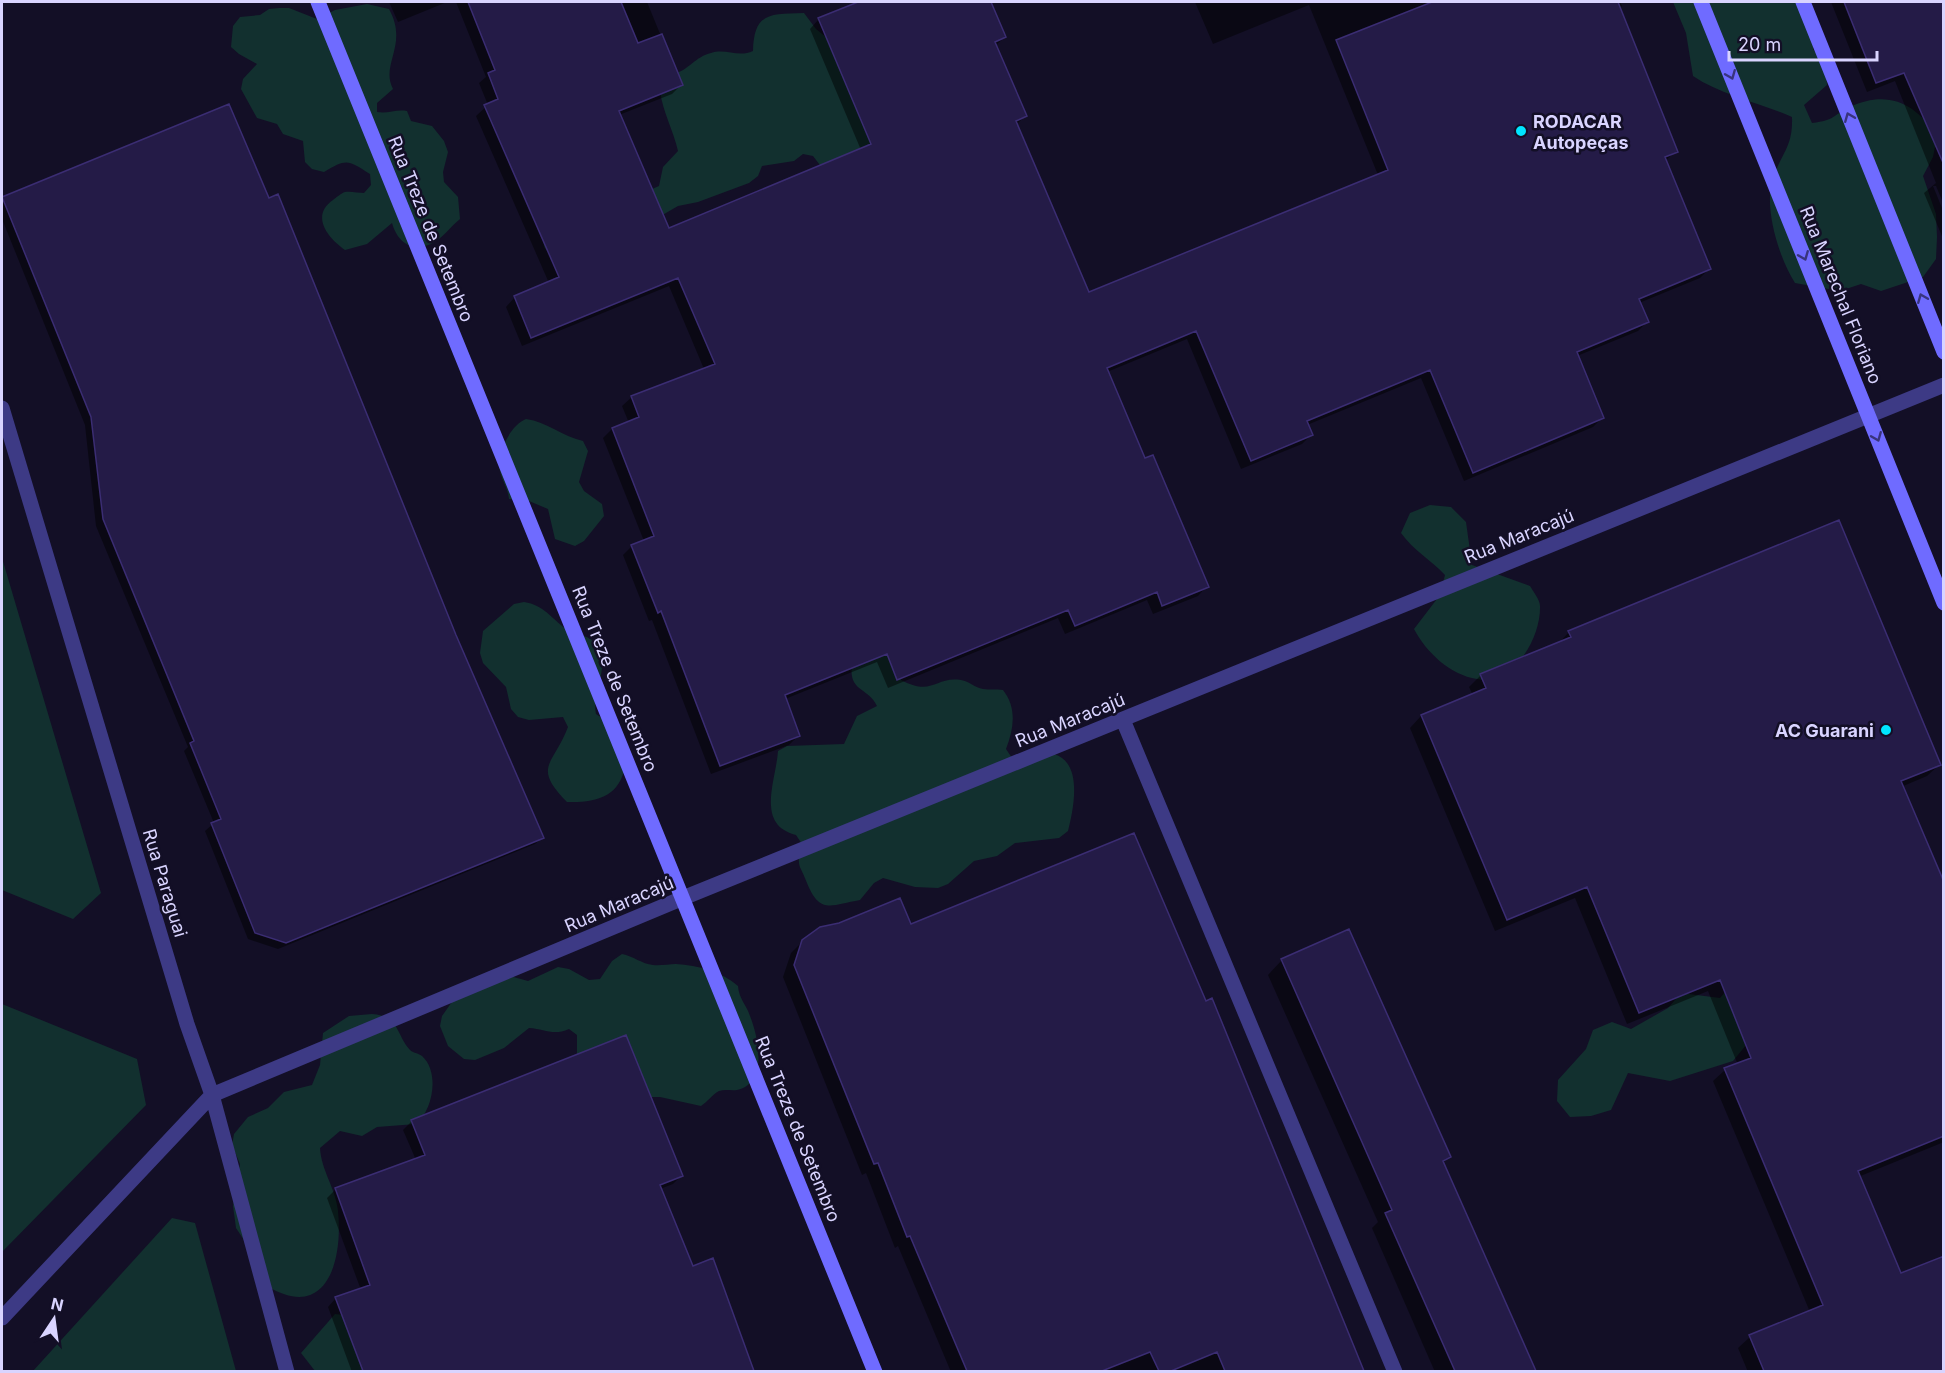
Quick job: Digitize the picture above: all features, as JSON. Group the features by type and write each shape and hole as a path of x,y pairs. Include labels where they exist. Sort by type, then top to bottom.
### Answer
{"main road":[{"name":"Rua Treze de Setembro","path":"318,2 875,1371"},
{"name":"Rua Marechal Floriano","path":"1701,2 1944,603"},
{"path":"1803,2 1944,352"}],"street":[{"name":"Rua Maracajú","path":"212,1095 683,898 1944,385"},
{"name":"Rua Paraguai","path":"2,408 187,1024 212,1095 287,1371"},
{"path":"1123,720 1395,1371"},
{"path":"2,1318 212,1095"}],"green space":[{"path":"1673,2 1810,2 1820,30 1813,49 1826,64 1827,85 1804,105 1812,123 1830,119 1850,107 1877,99 1889,100 1911,108 1929,125 1937,137 1933,157 1923,176 1936,214 1937,237 1936,259 1923,277 1881,291 1861,284 1840,291 1795,283 1778,246 1770,203 1773,178 1791,136 1792,117 1728,94 1693,76 1686,33"},
{"path":"367,4 389,9 396,33 390,71 393,89 377,103 377,112 407,111 411,121 432,126 444,141 448,152 443,172 444,182 458,197 460,219 438,239 424,246 406,244 397,235 392,223 367,244 345,250 333,239 322,220 326,206 345,192 364,193 371,185 370,174 347,162 324,172 312,169 305,162 303,141 283,134 277,124 257,118 241,89 243,79 257,64 231,47 233,26 240,17 260,15 269,9 289,8 317,19 335,10"},
{"path":"804,13 816,29 832,42 880,161 826,173 813,156 803,154 794,161 762,166 758,176 749,183 698,202 678,206 659,217 550,255 544,247 543,236 659,186 663,167 678,151 660,91 673,74 711,53 742,54 753,51 757,29 766,18 773,15"},
{"path":"526,419 583,441 588,451 579,482 584,491 602,504 604,516 584,541 575,546 555,539 548,509 529,501 509,499 500,471 500,457 505,441 515,427"},
{"path":"1430,505 1451,507 1466,522 1472,565 1530,586 1539,601 1539,619 1530,645 1523,657 1503,675 1490,679 1477,679 1457,673 1432,654 1414,629 1440,595 1445,575 1401,533 1410,513"},
{"path":"2,558 101,893 73,919 2,890"},
{"path":"524,602 542,609 566,629 592,640 600,651 602,669 596,696 596,714 605,720 625,766 618,785 605,796 587,801 567,802 550,781 548,773 552,758 568,727 563,717 529,720 518,717 511,709 506,687 483,663 480,653 483,631 514,604"},
{"path":"881,640 902,670 901,680 912,685 920,687 961,680 980,688 1003,690 1010,704 1013,718 1006,749 1012,758 1050,753 1063,759 1070,767 1074,800 1068,831 1059,838 1015,843 997,856 974,861 948,884 938,888 915,887 883,878 874,883 860,900 834,905 822,904 812,893 800,868 802,844 796,835 783,830 776,822 772,812 772,788 778,751 787,746 844,744 857,716 877,706 853,680 852,664"},
{"path":"622,954 649,964 676,964 701,968 717,973 738,986 753,1025 758,1046 757,1069 754,1078 747,1086 737,1090 719,1091 701,1106 660,1097 641,1097 577,1055 577,1035 569,1029 554,1032 529,1028 504,1048 475,1060 464,1059 448,1046 440,1026 442,1016 461,989 506,975 528,981 558,967 569,969 589,980 600,979 612,961"},
{"path":"1733,983 1760,1028 1733,1061 1670,1081 1628,1073 1611,1110 1591,1116 1570,1117 1557,1101 1558,1080 1586,1049 1593,1030 1612,1022 1631,1029 1668,1008 1681,993 1720,998"},
{"path":"2,1004 137,1059 146,1105 2,1252"},
{"path":"372,1014 388,1018 396,1026 410,1050 422,1056 428,1063 432,1081 430,1101 427,1110 416,1124 377,1127 362,1136 340,1131 320,1148 323,1164 337,1203 338,1248 334,1265 327,1280 318,1291 305,1296 288,1295 267,1286 254,1255 236,1228 233,1206 240,1164 232,1145 234,1134 248,1117 268,1108 284,1092 312,1085 320,1065 323,1033 349,1016"},
{"path":"172,1218 195,1223 236,1371 33,1371"},
{"path":"335,1314 377,1319 396,1347 381,1371 315,1371 301,1353"}],"building":[{"path":"468,2 621,2 638,43 662,34 683,85 619,111 669,228 871,144 818,18 858,2 991,2 1006,37 995,42 1027,116 1016,121 1089,292 1388,170 1336,40 1432,2 1618,2 1678,152 1665,157 1711,269 1639,299 1649,322 1577,352 1604,418 1473,473 1430,370 1307,421 1313,435 1251,461 1196,331 1107,368 1145,458 1153,455 1209,587 1162,606 1157,592 1075,626 1068,610 897,680 887,654 785,695 800,736 720,766 661,611 658,613 631,545 654,536 612,428 639,417 631,396 715,364 678,278 531,338 514,296 559,277 484,105 498,99 488,73 495,70"},
{"path":"1844,2 1944,2 1944,165 1904,73 1876,83"},
{"path":"229,104 269,198 278,194 456,635 544,838 286,943 255,933 211,823 221,819 190,743 194,741 103,519 91,417 2,197"},
{"path":"1839,520 1941,765 1901,781 1944,882 1944,1136 1858,1171 1901,1273 1944,1256 1944,1371 1764,1371 1749,1335 1823,1305 1724,1068 1751,1058 1720,980 1639,1013 1587,887 1507,920 1421,715 1486,688 1480,674 1571,637 1568,631"},
{"path":"1134,833 1206,1001 1212,998 1364,1371 1225,1371 1217,1352 1171,1371 1159,1371 1150,1352 1102,1371 967,1371 910,1236 907,1237 878,1163 874,1164 794,965 802,940 820,927 839,923 900,898 911,924"},
{"path":"1349,929 1451,1157 1443,1161 1536,1371 1455,1371 1385,1213 1392,1210 1281,959"},
{"path":"626,1035 683,1176 660,1185 693,1266 713,1258 754,1371 363,1371 335,1297 370,1285 335,1188 425,1155 411,1120"}],"place":[{"name":"RODACAR Autopeças","path":"1521,131"},
{"name":"AC Guarani","path":"1886,730"}]}
